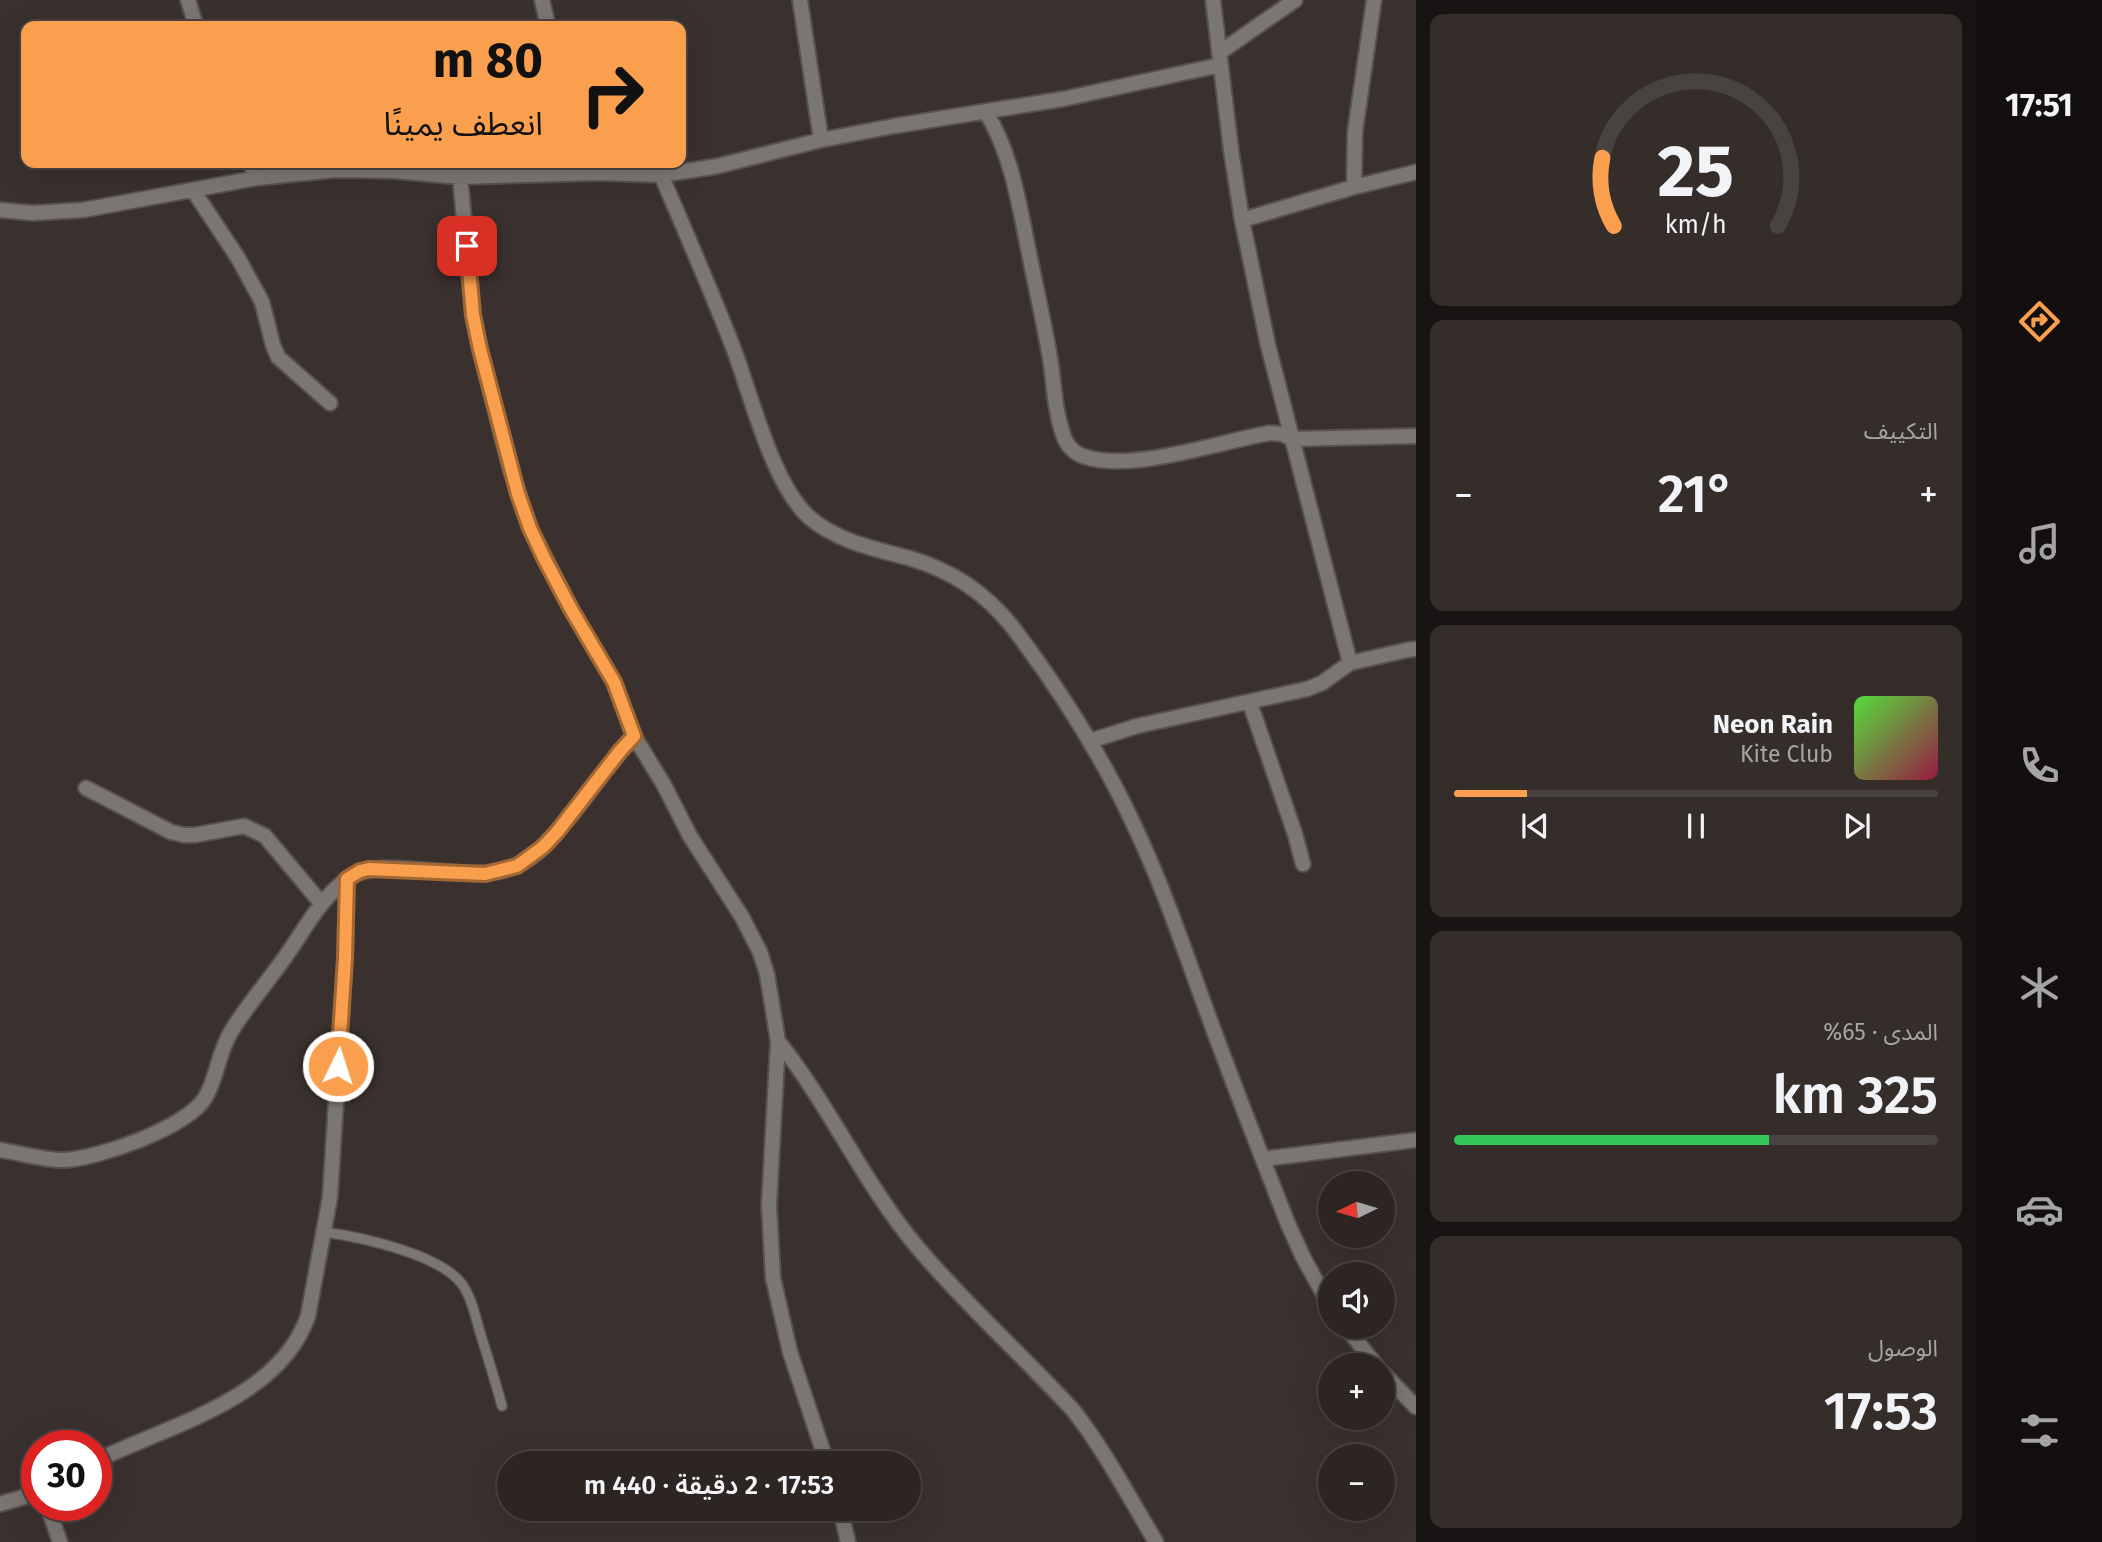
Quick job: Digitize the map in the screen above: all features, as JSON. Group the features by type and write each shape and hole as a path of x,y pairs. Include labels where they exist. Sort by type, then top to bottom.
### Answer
{"street":[{"path":"188,0 194,21"},
{"path":"542,0 547,21"},
{"path":"800,0 821,140"},
{"path":"1213,0 1242,220 1268,345 1350,663"},
{"path":"686,167 731,163 821,140 1063,99 1220,59 1295,0"},
{"path":"1354,187 1356,132 1374,0"},
{"path":"986,112 999,133 1015,186 1049,353 1062,433 1069,447 1078,454 1103,461 1133,460 1269,433 1282,434 1292,439 1416,436"},
{"path":"252,168 257,178"},
{"path":"0,210 33,213 83,210 257,178 335,170 362,169 460,177 659,169 733,348 769,450 793,498 807,516 827,530 876,551 911,559 952,574 986,597 1035,658 1090,741 1142,842 1262,1159 1303,1257 1318,1284"},
{"path":"1242,220 1416,172"},
{"path":"460,177 477,338 518,494 530,528 571,609 614,682 634,736 664,785 690,836 743,917 767,974 778,1041 769,1205 773,1278 790,1352 823,1451"},
{"path":"192,190 238,258 262,302 278,357 330,403"},
{"path":"1090,741 1137,726 1307,689 1322,683 1350,663 1416,649"},
{"path":"1250,703 1303,864"},
{"path":"0,1150 52,1160 83,1158 116,1149 186,1118 207,1095 222,1048 232,1030 321,903 347,879 369,869 485,874 517,866 543,847 557,832 634,736"},
{"path":"86,788 171,832 184,835 244,826 256,830 265,836 321,903"},
{"path":"112,1454 235,1397 285,1357 303,1331 330,1197 345,959 347,879"},
{"path":"778,1041 812,1088 877,1192 918,1247 1073,1410 1112,1465 1156,1542"},
{"path":"1262,1159 1416,1140"},
{"path":"1355,1339 1366,1353"},
{"path":"1395,1386 1416,1406"},
{"path":"0,1504 21,1498"},
{"path":"53,1521 60,1542"},
{"path":"843,1521 848,1542"}],"lane":[{"path":"324,1232 379,1243 431,1262 454,1276 463,1286 473,1308 502,1406"}],"route":[{"path":"338,1066 347,879 360,871 380,868 485,874 517,866 529,859 557,832 634,736 614,682 544,558 518,494 473,315 467,246"}]}
